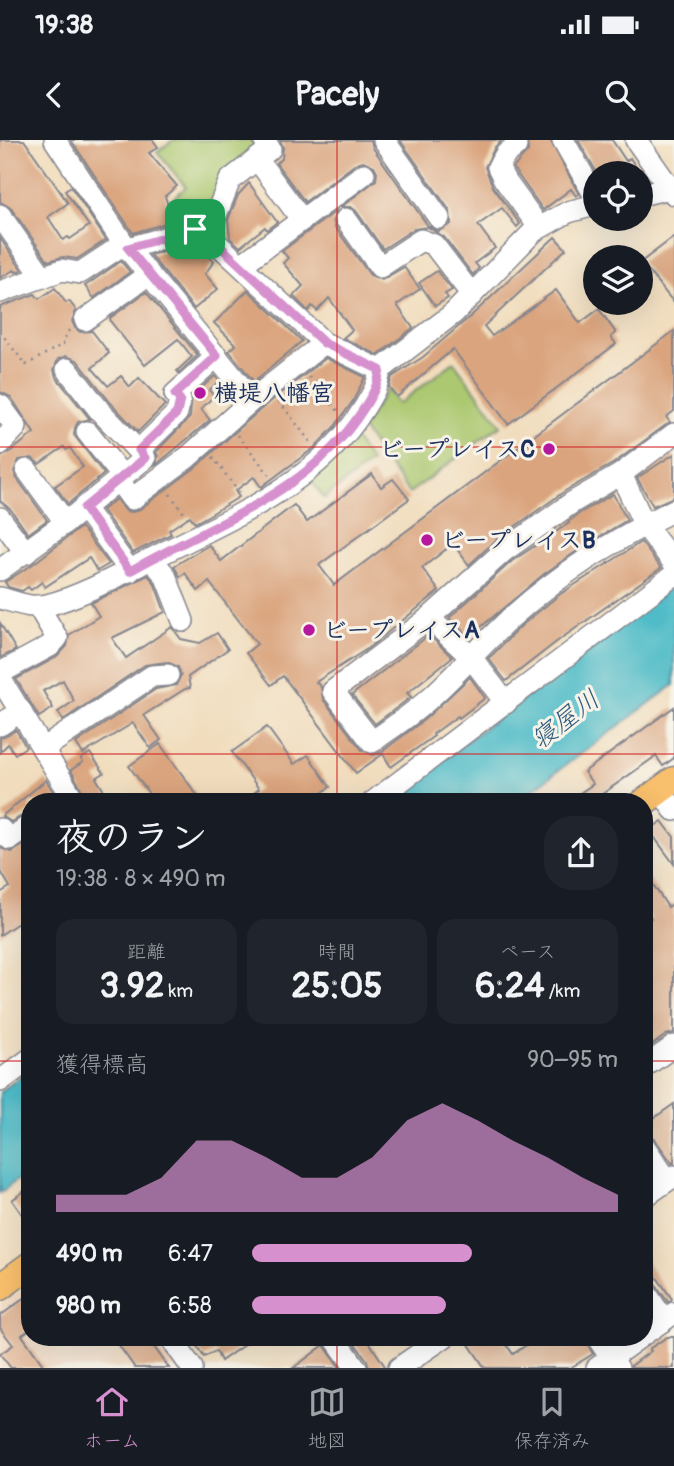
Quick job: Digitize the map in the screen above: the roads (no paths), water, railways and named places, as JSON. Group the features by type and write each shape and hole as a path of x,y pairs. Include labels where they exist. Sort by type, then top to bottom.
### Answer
{"main road":[{"path":"0,1287 21,1272"}],"street":[{"path":"55,140 126,246 217,356 260,393"},
{"path":"384,140 439,218"},
{"path":"563,140 583,175"},
{"path":"636,140 672,189 653,193"},
{"path":"507,148 498,167 539,228"},
{"path":"208,235 230,180 261,149 302,220"},
{"path":"241,265 364,174"},
{"path":"0,598 31,607 47,605 130,571 281,491 323,458 352,428 379,385 380,370 454,313 520,243 539,228 568,212 583,208"},
{"path":"0,215 43,277"},
{"path":"346,219 380,267 421,240 433,245 472,295"},
{"path":"0,292 62,270 80,273 126,246 195,229 208,235 324,343 380,370"},
{"path":"85,320 149,274"},
{"path":"87,432 132,499 160,480 260,393 324,343"},
{"path":"139,450 177,413 180,400 175,394 217,356"},
{"path":"0,570 66,523 145,458 100,411 67,369"},
{"path":"0,405 16,427 0,444"},
{"path":"674,434 621,474 573,502 504,551 429,618 333,691 372,742 429,700 470,656 515,613 543,591 590,556 644,524 674,510"},
{"path":"27,470 66,523"},
{"path":"621,474 644,524 674,563"},
{"path":"84,508 130,571"},
{"path":"0,518 26,553"},
{"path":"151,559 165,575 183,621"},
{"path":"385,793 674,575"},
{"path":"38,606 57,638 50,646 0,676 66,793"},
{"path":"429,618 470,656 506,703"},
{"path":"43,749 157,671"},
{"path":"0,725 21,711"},
{"path":"0,829 10,839 21,831"},
{"path":"653,1061 674,1046"},
{"path":"0,1082 21,1066"},
{"path":"653,1157 671,1178 653,1191"},
{"path":"653,1299 669,1316 653,1328"},
{"path":"176,1346 192,1368"},
{"path":"340,1346 356,1368"},
{"path":"399,1368 431,1346"},
{"path":"601,1346 609,1365 631,1346"}],"water":[{"name":"寝屋川","path":"674,585 674,685 528,793 398,793"},
{"path":"21,1076 21,1177 0,1193 0,1092"}],"place":[{"name":"横堤八幡宮","path":"200,393"},
{"name":"ビープレイスC","path":"549,449"},
{"name":"ビープレイスB","path":"427,540"},
{"name":"ビープレイスA","path":"309,630"}]}
